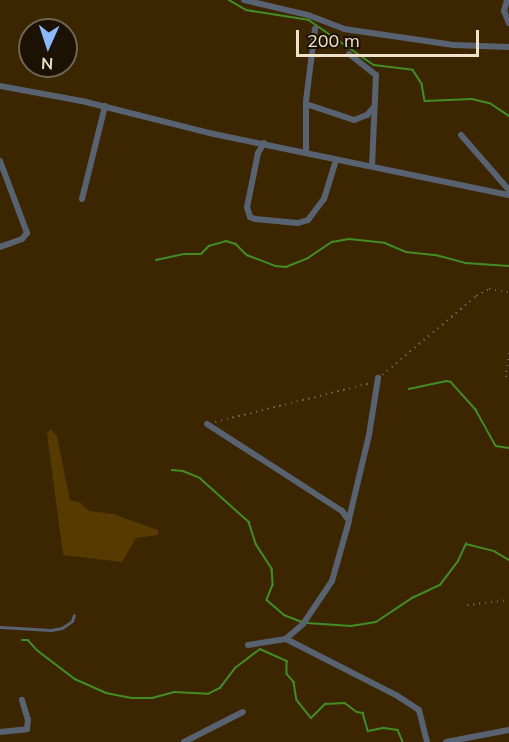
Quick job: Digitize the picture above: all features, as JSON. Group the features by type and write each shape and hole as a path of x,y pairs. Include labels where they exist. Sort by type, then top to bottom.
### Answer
{"street":[{"path":"244,0 308,15 344,28 454,45 509,47"},
{"path":"507,0 505,8 509,23"},
{"path":"306,152 306,104 315,29"},
{"path":"349,54 375,72 372,166"},
{"path":"0,86 105,106 209,133 264,142 336,160 509,195"},
{"path":"306,104 354,120 368,115 374,106"},
{"path":"82,200 105,106"},
{"path":"461,135 509,190"},
{"path":"264,142 258,153 247,207 250,217 255,219 298,223 308,220 324,199 336,160"},
{"path":"0,161 27,233 22,239 0,247"},
{"path":"248,645 286,639 303,624 332,581 369,435 378,378"},
{"path":"207,424 342,511 349,521"},
{"path":"286,639 414,706 422,714 427,742"},
{"path":"0,732 27,729 28,720 22,700"},
{"path":"184,742 243,712"},
{"path":"446,742 509,730"}],"lane":[{"path":"0,627 51,630 62,628 72,621 74,615"}],"path":[{"path":"207,424 374,382 476,296 489,289 509,292"},
{"path":"509,352 506,376 509,380"},
{"path":"468,605 509,600"}],"shaded area":[{"path":"51,429 57,436 70,500 79,502 89,511 113,514 158,530 158,535 136,538 122,562 63,555 47,433"}],"waterway":[{"path":"229,0 246,10 309,20 374,65 413,70 422,84 425,101 472,99 490,103 509,116"},
{"path":"156,260 184,254 201,254 209,246 226,241 236,244 247,255 275,266 286,267 308,258 332,242 349,239 385,243 406,252 436,255 465,263 509,266"},
{"path":"409,389 446,381 451,382 476,410 496,446 509,448"},
{"path":"172,470 183,471 200,478 249,522 256,544 272,569 273,585 267,600 284,615 302,622"},
{"path":"307,623 351,626 376,622 412,598 440,585 458,561 466,544 494,551 509,560"},
{"path":"22,640 28,640 37,650 75,679 106,693 132,698 152,698 174,692 208,694 220,688 235,668 260,649 287,661 287,674 294,682 297,700 311,718 325,704 345,703 357,712 363,713 368,731 384,728 398,730 403,742"}]}
